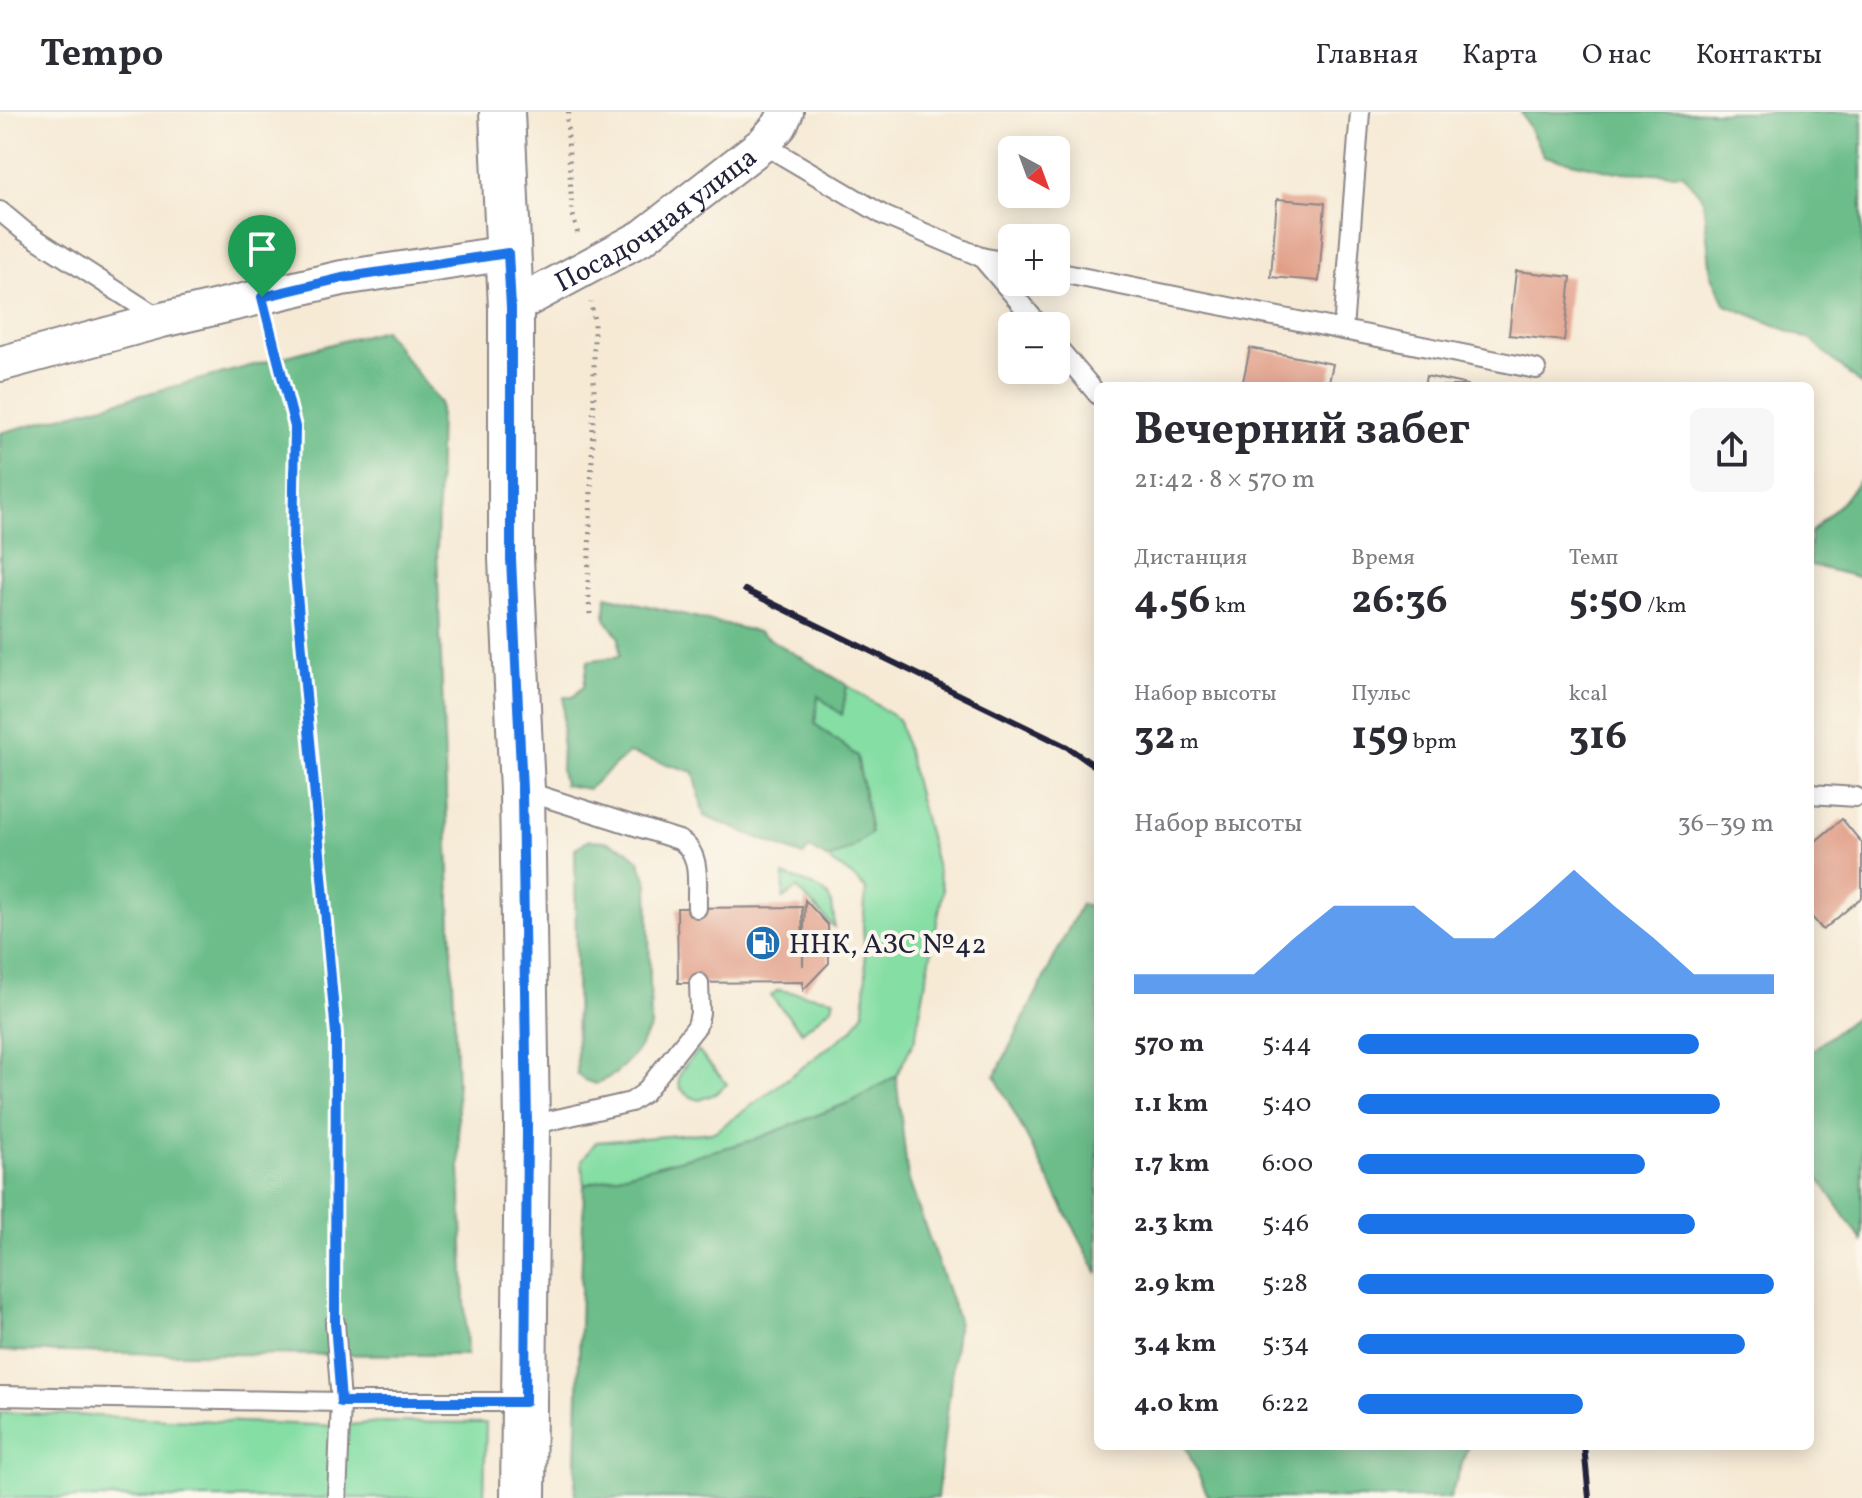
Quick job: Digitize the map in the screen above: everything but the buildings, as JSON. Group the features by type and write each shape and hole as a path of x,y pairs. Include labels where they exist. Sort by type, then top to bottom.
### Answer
{"main road":[{"path":"502,112 511,308 511,559 522,790 527,1126 523,1498"}],"street":[{"name":"Посадочная улица","path":"511,308 643,237 763,144 780,125 786,112"},
{"path":"0,364 162,320 342,278 508,253"}],"lane":[{"path":"1343,330 1360,112"},
{"path":"763,144 885,216 981,257 998,260"},
{"path":"0,211 24,231 162,320"},
{"path":"981,257 1028,312"},
{"path":"1070,275 1536,369"},
{"path":"1070,362 1094,390"},
{"path":"522,790 687,844 695,860 697,908"},
{"path":"1814,794 1856,797"},
{"path":"527,1126 631,1102 644,1093 697,1026 699,983"},
{"path":"335,1323 341,1402 337,1498"},
{"path":"0,1396 525,1402"}],"path":[{"path":"569,112 572,212 588,267 594,322 590,614"},
{"path":"262,297 295,427 293,549 336,1034 335,1323"}],"green space":[{"path":"1521,112 1862,112 1862,386 1811,340 1726,305 1711,274 1703,199 1683,174 1617,172 1544,156"},
{"path":"384,330 440,403 437,551 467,1355 0,1351 0,433"},
{"path":"1862,476 1862,578 1814,566 1814,529 1845,499"},
{"path":"606,596 758,632 847,685 842,715 818,696 815,724 857,756 871,833 852,848 828,859 810,848 803,856 704,816 694,772 629,753 588,789 564,785 561,770 564,697 573,697 584,686 588,661 620,656 619,637 605,619"},
{"path":"847,685 899,720 943,891 915,1039 896,1076 853,1101 754,1140 584,1185 582,1160 596,1142 714,1132 853,1029 864,1012 866,889 828,859 852,848 871,832 857,756 815,724 818,695 842,714"},
{"path":"589,840 605,841 626,849 639,860 648,884 651,1027 635,1054 615,1074 596,1084 584,1080 577,1073 575,848"},
{"path":"784,875 822,890 831,903 834,927 797,888 783,899"},
{"path":"1081,904 1094,909 1094,1266 995,1076"},
{"path":"778,990 834,999 832,1007 802,1032 771,996"},
{"path":"1862,1012 1862,1241 1814,1171 1814,1049"},
{"path":"698,1051 727,1084 715,1094 699,1100 682,1090 679,1084 681,1072"},
{"path":"896,1076 908,1178 958,1320 937,1498 575,1498 584,1185 754,1140 853,1101"},
{"path":"0,1412 339,1426 380,1422 486,1423 484,1498 0,1498"},
{"path":"1187,1450 1467,1450 1450,1498 1209,1498"}],"railway":[{"path":"745,590 1067,747 1094,765"},
{"path":"1584,1450 1589,1498"}],"place":[{"name":"ННК, АЗС №42","path":"763,943"}],"route":[{"path":"508,253 511,308 511,559 522,790 527,1126 525,1402 341,1402 335,1323 336,1034 293,549 295,427 262,297 342,278 508,253"}]}
